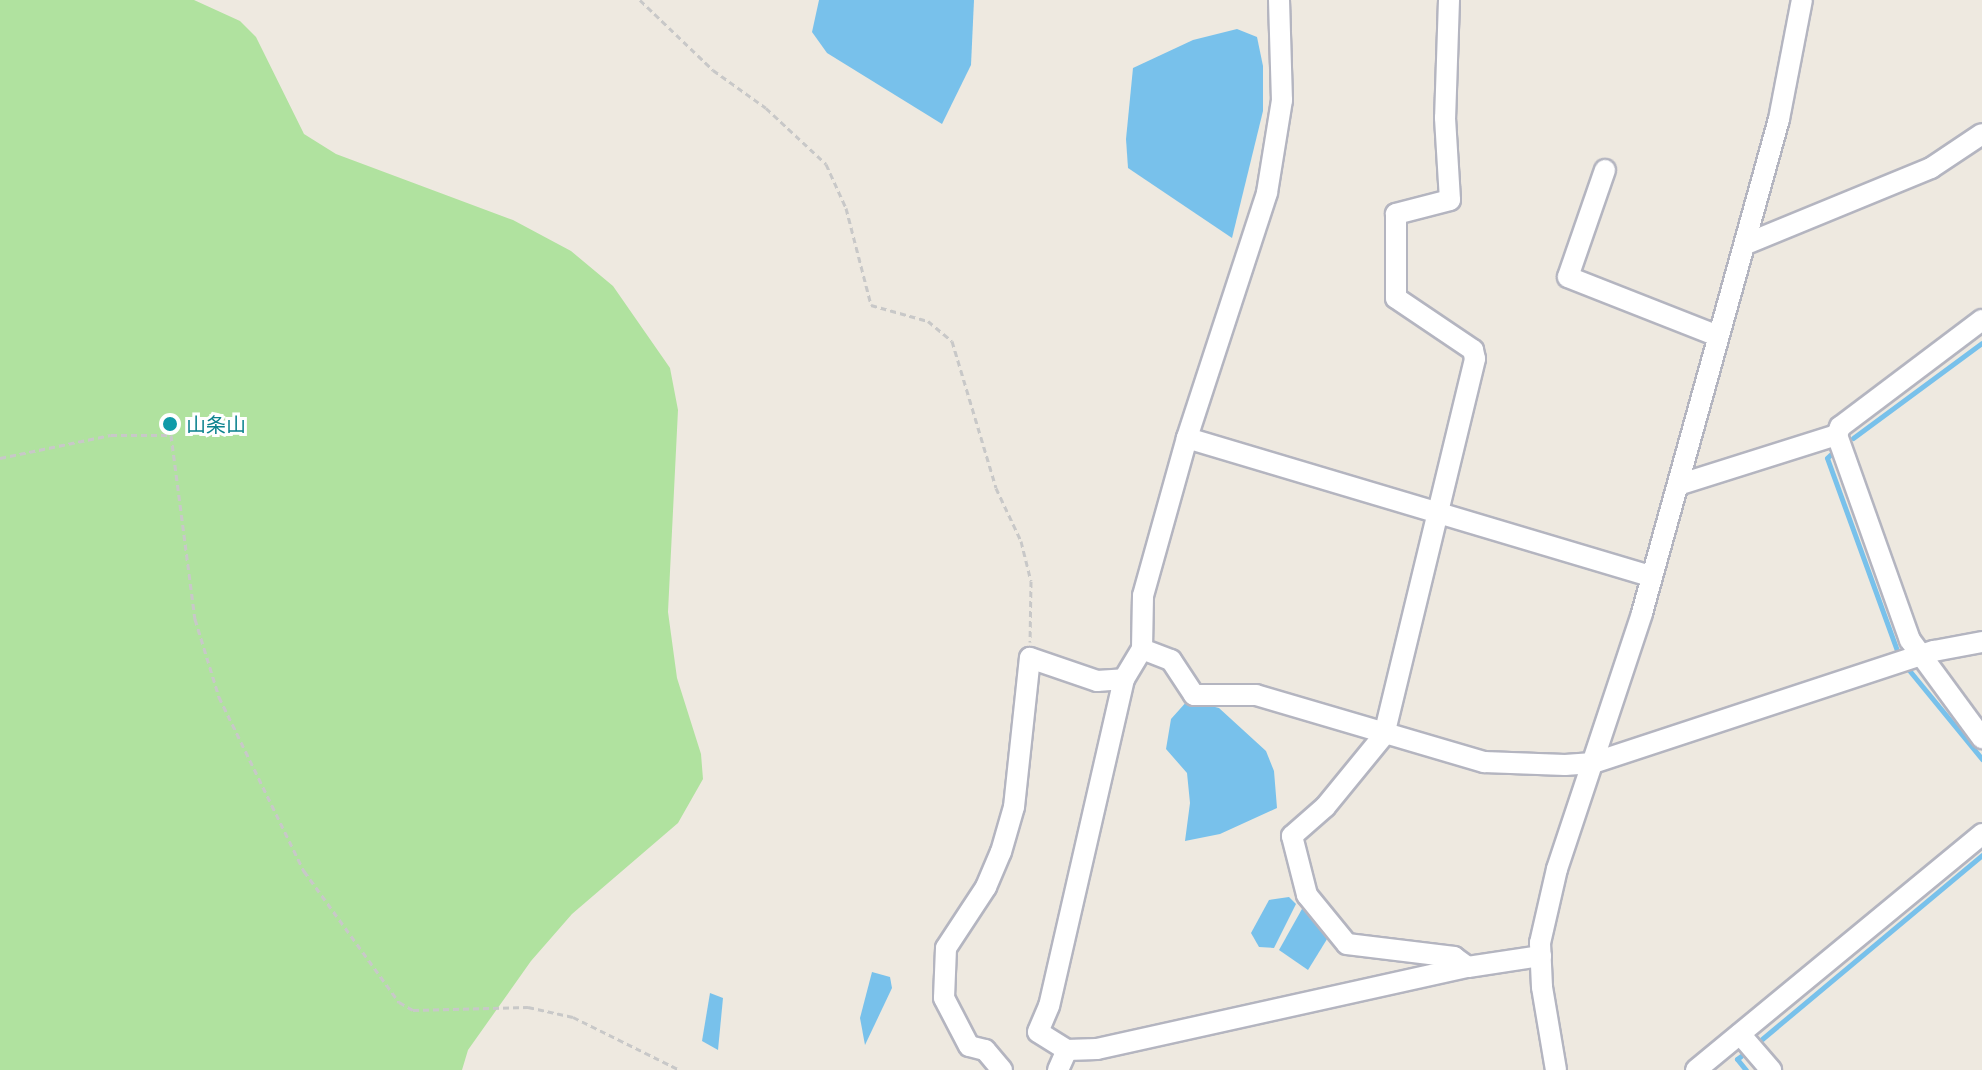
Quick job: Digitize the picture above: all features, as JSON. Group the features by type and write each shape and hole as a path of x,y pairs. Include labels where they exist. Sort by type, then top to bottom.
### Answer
{"street":[{"path":"1279,0 1282,100 1267,193 1187,438 1143,596 1142,649 1124,679 1049,1006 1037,1029 1067,1050 1097,1049 1468,967 1541,956"},
{"path":"1449,0 1445,118 1450,200 1396,214 1396,298 1473,350 1475,359 1435,514 1384,735 1325,807 1292,836 1307,895 1347,944 1454,957 1468,967"},
{"path":"1556,1070 1541,956 1565,836 1593,763 1652,577 1779,119 1802,0"},
{"path":"1746,244 1931,168 1982,134"},
{"path":"1605,170 1568,277 1718,336"},
{"path":"1982,320 1840,427 1837,435 1917,657 1982,738"},
{"path":"1678,485 1837,435"},
{"path":"1187,438 1652,577"},
{"path":"1142,649 1171,660 1194,695 1229,699 1256,695 1484,762 1593,763 1917,657 1982,642"},
{"path":"1002,1070 985,1050 969,1046 944,998 946,948 986,887 1001,852 1014,807 1030,658 1097,681 1124,679"},
{"path":"1696,1070 1982,834"},
{"path":"1740,1034 1771,1070"},
{"path":"1058,1070 1067,1050"}],"path":[{"path":"640,0 713,70 766,108 826,164 846,208 871,305 928,321 952,341 996,488 1021,541 1031,581 1030,658"},
{"path":"0,458 111,435 171,435 195,619 219,697 304,871 399,1002 413,1010 528,1007 573,1017 680,1070"}],"green space":[{"path":"0,0 194,0 240,21 256,37 304,134 336,154 513,220 571,251 613,286 670,368 678,410 668,612 677,678 701,754 703,779 678,823 572,914 531,961 468,1050 462,1070 0,1070"}],"water":[{"path":"819,0 974,0 971,65 942,124 827,53 812,32"},
{"path":"1237,29 1257,37 1263,66 1263,111 1232,238 1128,168 1126,139 1133,68 1193,40"},
{"path":"1188,700 1219,708 1266,751 1274,771 1277,808 1220,834 1185,841 1190,803 1187,773 1166,749 1171,719"},
{"path":"1289,897 1296,904 1274,948 1259,947 1251,933 1269,900"},
{"path":"1307,900 1332,931 1308,970 1279,950"},
{"path":"872,972 890,977 892,988 865,1045 860,1018"},
{"path":"710,993 723,998 718,1050 702,1041"}],"waterway":[{"path":"1853,438 1982,343"},
{"path":"1830,455 1827,458 1899,656"},
{"path":"1904,664 1982,759"},
{"path":"1762,1039 1982,855"},
{"path":"1741,1056 1737,1059 1746,1070"}],"place":[{"name":"山条山","path":"170,424"}]}
